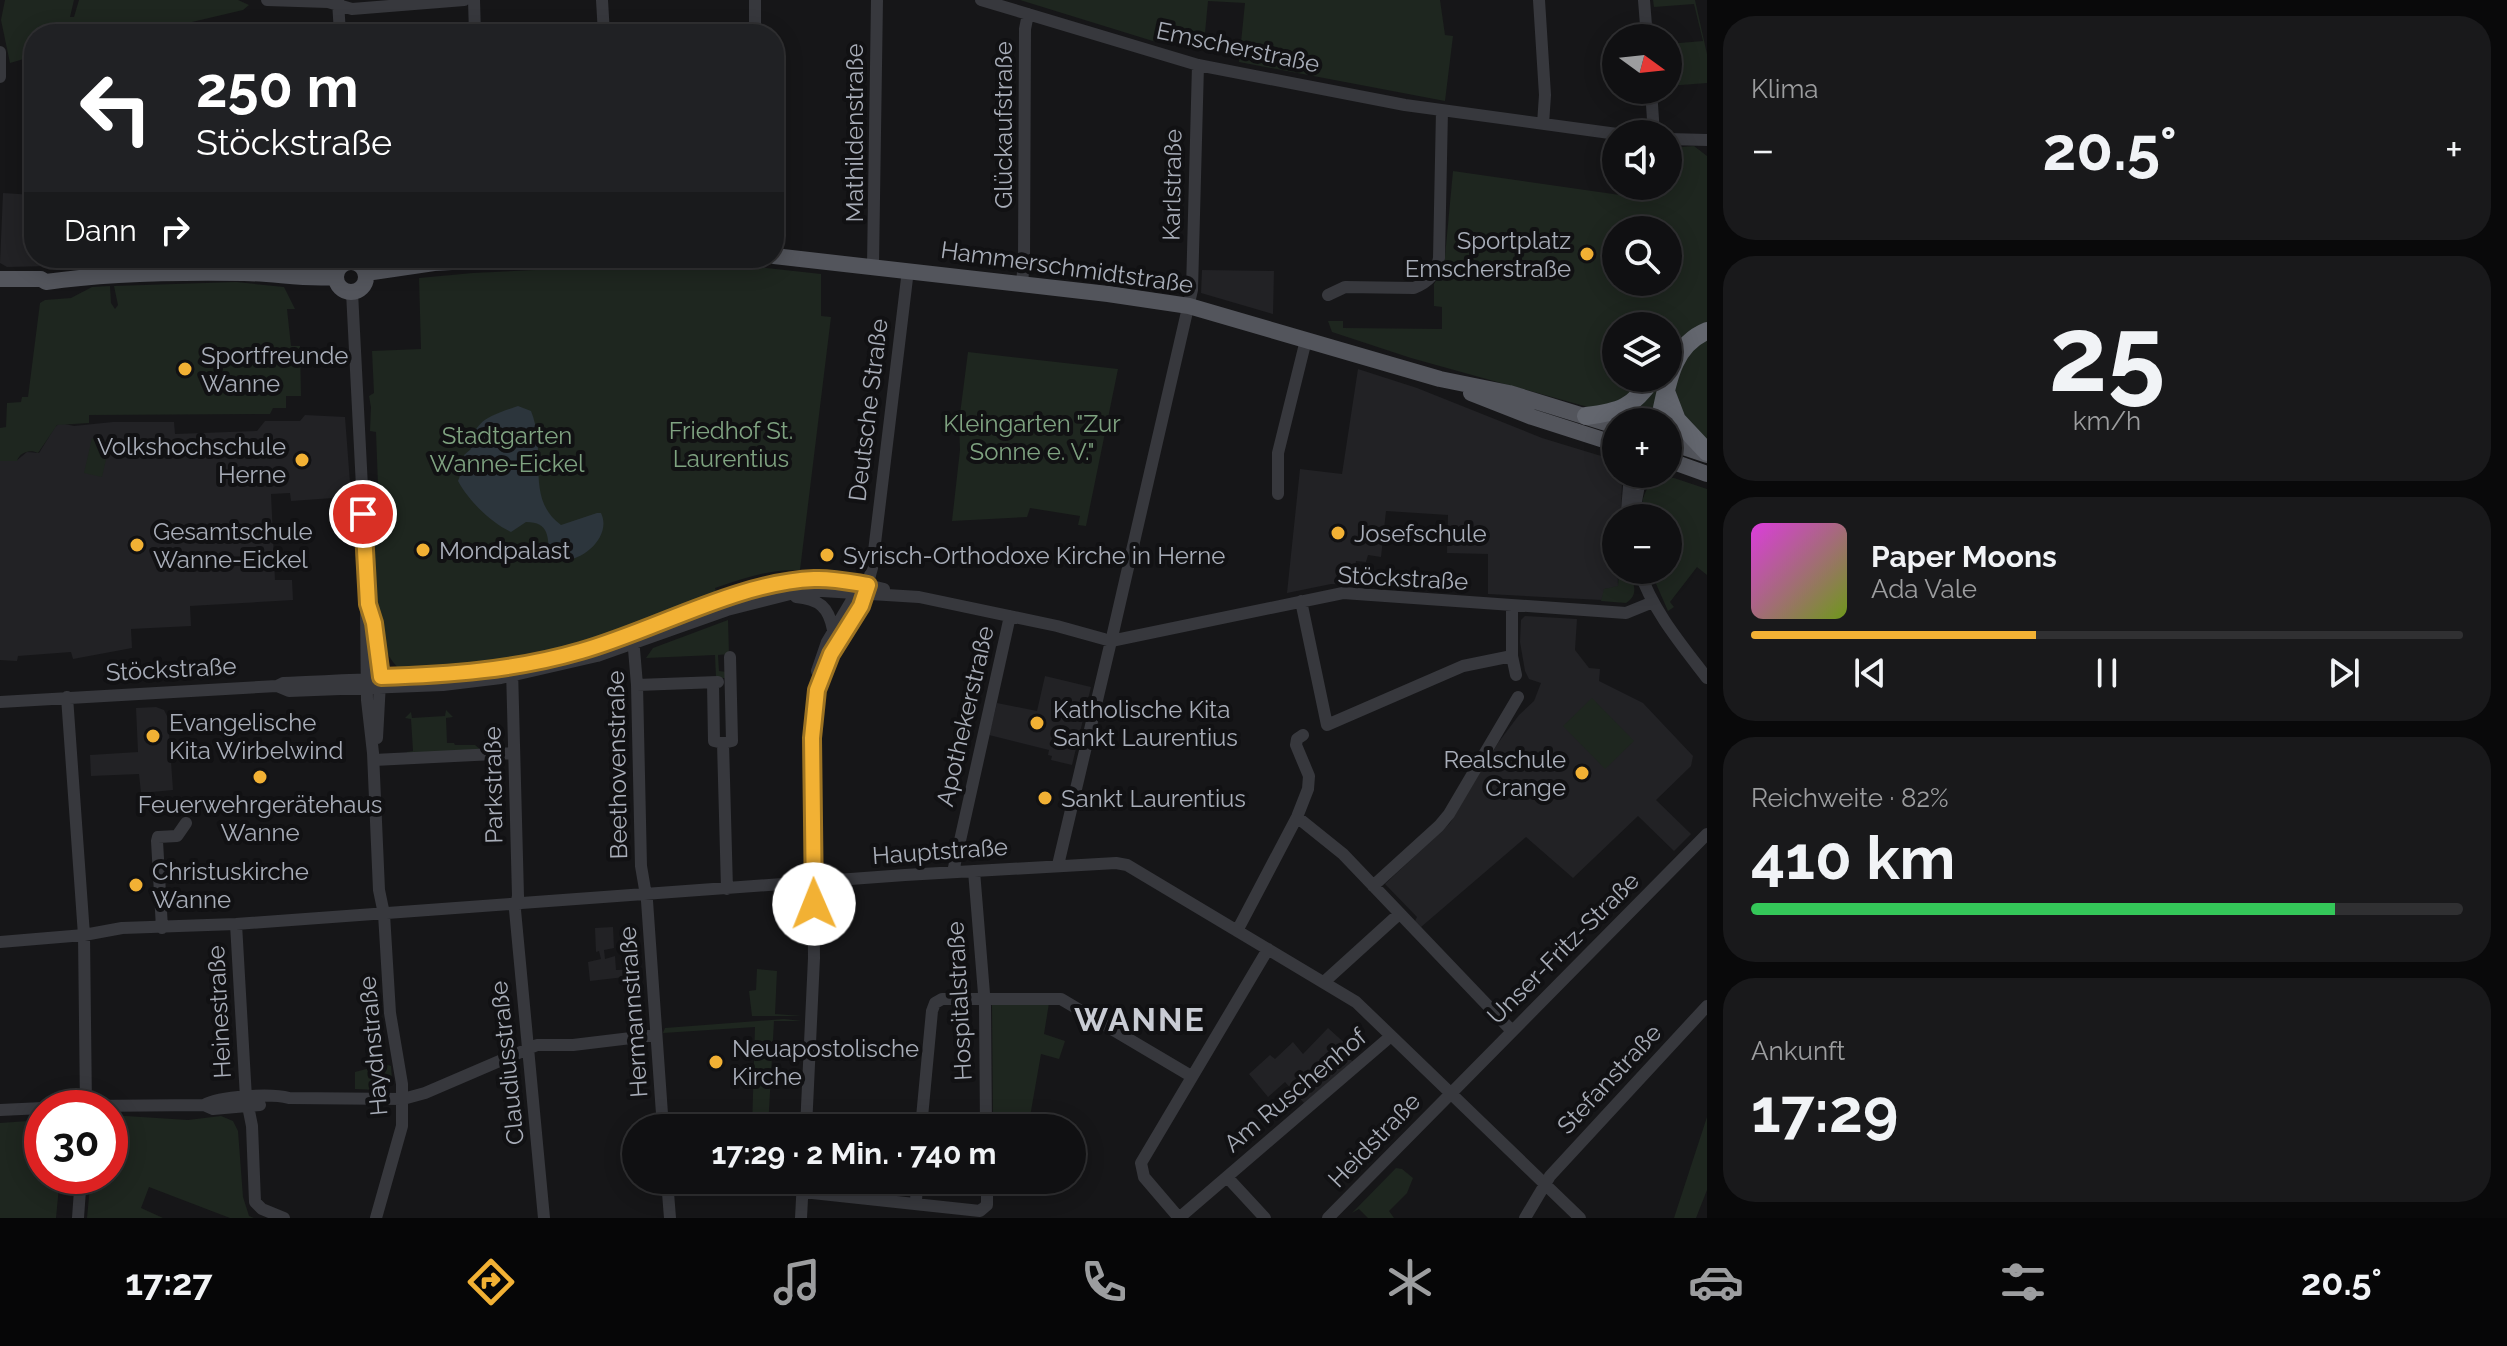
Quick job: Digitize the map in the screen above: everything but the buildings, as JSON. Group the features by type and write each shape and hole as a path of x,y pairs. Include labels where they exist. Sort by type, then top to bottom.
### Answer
{"highway":[{"path":"1682,336 1707,323"},
{"path":"1682,349 1707,331"},
{"path":"1586,416 1609,414 1629,406 1646,392"},
{"path":"1664,392 1677,420 1707,453"}],"main road":[{"name":"Hammerschmidtstraße","path":"784,257 1022,283 1189,306 1440,379 1509,393 1602,421"},
{"path":"0,288 204,268"},
{"path":"254,268 304,279 336,277"},
{"path":"339,268 336,277 341,288 352,292 363,286 366,273 363,268"},
{"path":"366,273 400,268"},
{"path":"0,279 41,279 46,282"},
{"name":"Hammerschmidtstraße","path":"1440,379 1517,412 1602,440"},
{"path":"1597,438 1602,442"},
{"path":"1682,446 1707,453"},
{"path":"1682,466 1707,474"}],"street":[{"path":"267,0 328,2 364,8 464,0"},
{"path":"474,0 475,24"},
{"path":"602,0 603,24"},
{"path":"755,0 755,24"},
{"name":"Mathildenstraße","path":"873,266 877,0"},
{"name":"Emscherstraße","path":"981,0 1198,65 1442,110 1602,132"},
{"path":"1539,0 1545,95 1543,124"},
{"path":"1644,0 1646,24"},
{"path":"338,3 339,24"},
{"name":"Glückaufstraße","path":"1022,283 1025,29 1028,14"},
{"path":"0,52 0,77"},
{"name":"Karlstraße","path":"1058,865 1189,306 1198,65"},
{"path":"1328,295 1345,287 1414,288 1424,284 1434,274 1439,258 1442,110"},
{"path":"1682,139 1707,140"},
{"name":"Deutsche Straße","path":"863,589 872,556 908,270"},
{"name":"Haydnstraße","path":"352,292 374,683 373,757 379,890 386,933 390,1013 403,1099 402,1126 376,1218"},
{"path":"1278,494 1278,453 1306,340"},
{"name":"Stöckstraße","path":"0,702 277,686 283,683 443,685 597,656 723,600 776,584 815,579 1010,616 1079,631 1090,637 1153,631 1343,593 1626,613 1653,602"},
{"path":"1645,584 1653,602 1707,678"},
{"path":"807,1114 813,984 812,738 819,663 833,630 863,589"},
{"path":"817,690 831,654 861,606 863,589"},
{"name":"Stöckstraße","path":"634,639 785,594 863,589"},
{"path":"785,594 816,600 824,606 830,614 833,630"},
{"path":"1301,601 1327,725 1463,666 1512,656"},
{"path":"1512,606 1512,656 1516,675"},
{"name":"Apothekerstraße","path":"953,872 1010,616"},
{"name":"Beethovenstraße","path":"634,639 641,866 645,894"},
{"path":"713,683 714,741 732,741 730,657"},
{"name":"Parkstraße","path":"512,671 516,903"},
{"path":"637,685 731,682"},
{"path":"67,697 84,935 86,1090"},
{"path":"1373,886 1449,814 1518,697"},
{"path":"1237,931 1297,817 1308,789 1309,776 1296,745 1297,739 1303,735"},
{"path":"723,743 727,889"},
{"path":"373,757 402,759 514,753"},
{"path":"1297,817 1343,854 1512,1031"},
{"path":"162,928 157,841 158,837 177,836 186,823"},
{"name":"Unser-Fritz-Straße","path":"1451,1094 1707,834"},
{"name":"Hauptstraße","path":"0,942 84,935 122,928 236,924 1058,865 1106,862 1127,865 1356,1002 1580,1218"},
{"name":"Hospitalstraße","path":"974,871 985,998 986,1114"},
{"name":"Hermannstraße","path":"645,894 662,1114"},
{"name":"Claudiusstraße","path":"516,903 517,944 544,1218"},
{"path":"1324,982 1399,914"},
{"name":"Heinestraße","path":"236,924 254,1195 259,1207 284,1218"},
{"path":"1179,1218 1140,1168 1144,1156 1268,949"},
{"path":"922,1114 932,1011 935,1003 942,999 1066,1000 1191,1076"},
{"name":"Stefanstraße","path":"1525,1218 1544,1183 1707,1006"},
{"path":"128,1106 204,1105 215,1100 247,1102 277,1095 289,1098 403,1099 425,1093 537,1045 573,1045 656,1035"},
{"name":"Am Ruschenhof","path":"1179,1218 1391,1036"},
{"name":"Heidstraße","path":"1328,1218 1451,1094"},
{"path":"0,1110 24,1109"},
{"name":"Am Ruschenhof","path":"1227,1177 1265,1218"},
{"path":"78,1218 80,1194"},
{"path":"668,1194 670,1218"},
{"path":"801,1218 802,1194"},
{"path":"860,1194 916,1202 940,1212 984,1209 987,1194"},
{"path":"916,1194 916,1202"}],"shaded area":[{"path":"3,193 24,194 24,267 7,267 0,263"},
{"path":"1202,270 1274,271 1273,314 1201,293"},
{"path":"1358,369 1417,388 1542,438 1602,456 1602,488 1622,488 1621,504 1602,504 1602,584 1618,584 1618,587 1605,589 1602,600 1488,594 1488,554 1447,553 1448,515 1386,511 1381,557 1368,555 1366,562 1356,561 1353,585 1331,584 1287,593 1300,469 1342,474"},
{"path":"518,406 531,411 536,427 540,488 550,514 561,525 601,513 602,533 596,543 579,557 558,560 549,556 546,532 540,525 526,522 511,532 495,523 468,496 458,481 466,459 464,455 471,449 475,431 492,416"},
{"name":"Gesamtschule Wanne-Eickel","path":"305,415 345,417 352,509 334,510 333,498 291,501 290,493 271,494 275,580 292,580 293,600 190,606 191,626 131,629 132,648 73,659 71,652 18,656 17,661 0,660 0,461 16,461 27,452 39,453 60,423 74,426 113,422 174,422 175,434 257,431 265,421 300,421"},
{"name":"Realschule Crange","path":"1525,616 1577,619 1575,650 1589,668 1600,669 1599,681 1643,703 1693,756 1691,766 1656,800 1691,834 1674,851 1638,816 1573,878 1526,837 1421,927 1415,921 1417,917 1385,884 1450,823 1498,743 1534,701 1541,683 1529,679 1525,671 1520,642 1521,620"},
{"name":"Katholische Kita Sankt Laurentius","path":"1045,676 1091,687 1072,765 1051,760 1049,750 989,735 997,703 1037,711"},
{"name":"Evangelische Kita Wirbelwind","path":"156,707 164,710 168,718 173,790 141,793 139,774 91,776 90,755 138,752 136,708"},
{"path":"613,927 614,948 604,950 605,959 615,956 616,970 642,969 642,975 590,981 588,962 601,959 599,951 596,952 595,928"},
{"path":"1328,1028 1349,1047 1344,1053 1353,1062 1304,1103 1285,1082 1268,1097 1249,1074 1270,1055 1275,1059 1293,1042 1303,1054"}],"green space":[{"path":"5,0 74,0 70,17 74,17 79,0 238,0 249,5 243,10 184,24 24,24 24,59 10,63 1,20"},
{"path":"1020,0 1440,0 1445,35 1453,36 1445,101 1239,62 1245,3 1208,1 1205,33 1166,26 1165,32 1159,31 1156,42"},
{"path":"1653,0 1695,0 1707,54 1707,83 1682,85 1682,43 1703,41 1694,4 1654,7"},
{"path":"1694,146 1707,156 1707,448 1682,440 1682,408 1602,408 1602,413 1332,332 1328,321 1343,321 1343,328 1442,329 1442,307 1434,306 1434,284 1444,267 1453,171 1602,192 1602,200 1682,200 1682,147"},
{"name":"Stadtgarten Wanne-Eickel","path":"578,268 766,268 821,274 821,316 831,317 800,570 768,573 726,584 715,588 718,598 712,597 551,654 495,666 403,672 387,653 377,614 372,513 379,512 376,432 370,431 369,396 374,393 372,351 421,349 419,278"},
{"name":"Sportfreunde Wanne","path":"236,282 284,287 295,309 287,309 291,346 300,346 301,396 286,396 286,408 273,408 270,414 89,415 89,423 57,425 38,453 26,452 17,461 0,461 0,428 6,427 7,403 21,402 22,397 28,397 40,303 71,298 92,287 110,286 111,303 115,309 118,305 114,286"},
{"name":"Kleingarten \"Zur Sonne e. V.\"","path":"968,352 1118,369 1086,526 1078,525 1080,516 1030,508 1027,517 952,521"},
{"path":"92,438 110,442 102,477 84,473"},
{"path":"1682,481 1707,489 1707,575 1697,567 1670,602 1674,607 1668,611 1656,584 1682,584 1682,504 1643,504 1647,488 1682,488"},
{"path":"1633,584 1630,600 1626,603 1601,601 1604,589"},
{"path":"728,620 729,654 718,655 719,671 727,672 726,678 716,678 715,655 646,658 653,648"},
{"path":"1592,698 1634,741 1605,769 1563,726"},
{"path":"446,710 453,717 446,718 447,743 475,745 481,750 407,757 407,752 413,751 411,719 405,718 411,712 412,718 445,716"},
{"path":"757,969 777,971 775,1014 802,1016 752,1016 749,991 756,990"},
{"path":"1049,1003 1044,1034 1065,1041 1059,1059 1041,1054 1030,1114 993,1114 992,1005"},
{"path":"784,1019 802,1021 774,1021 769,1114 752,1114 755,1027 663,1033 665,1028"},
{"path":"385,1064 391,1066 389,1086 380,1090 355,1089 355,1072"},
{"path":"128,1116 188,1120 221,1116 233,1121 238,1131 243,1197 249,1216 254,1218 230,1218 149,1187 141,1208 163,1218 87,1218 89,1194 128,1194"},
{"path":"1707,1117 1707,1190 1696,1218 1674,1218"},
{"path":"24,1121 24,1194 58,1194 56,1218 0,1218 0,1123"},
{"path":"1396,1168 1413,1178 1407,1193 1389,1211 1394,1218 1368,1218 1359,1209 1352,1213"}],"place":[{"name":"Sportplatz Emscherstraße","path":"1587,254"},
{"name":"Sportfreunde Wanne","path":"185,369"},
{"name":"Volkshochschule Herne","path":"302,460"},
{"name":"Josefschule","path":"1338,533"},
{"name":"Gesamtschule Wanne-Eickel","path":"137,545"},
{"name":"Mondpalast","path":"423,550"},
{"name":"Syrisch-Orthodoxe Kirche in Herne","path":"827,555"},
{"name":"Katholische Kita Sankt Laurentius","path":"1037,723"},
{"name":"Evangelische Kita Wirbelwind","path":"153,736"},
{"name":"Realschule Crange","path":"1582,773"},
{"name":"Feuerwehrgerätehaus Wanne","path":"260,777"},
{"name":"Sankt Laurentius","path":"1045,798"},
{"name":"Christuskirche Wanne","path":"136,885"},
{"name":"Neuapostolische Kirche","path":"716,1062"}],"district":[{"name":"WANNE","path":"1140,1019"}],"route":[{"path":"363,514 368,604 374,623 381,677 471,672 579,652 776,584 815,579 868,585 861,606 831,654 817,690 812,738 814,904"}],"park label":[{"name":"Friedhof St. Laurentius","path":"731,444"}]}
